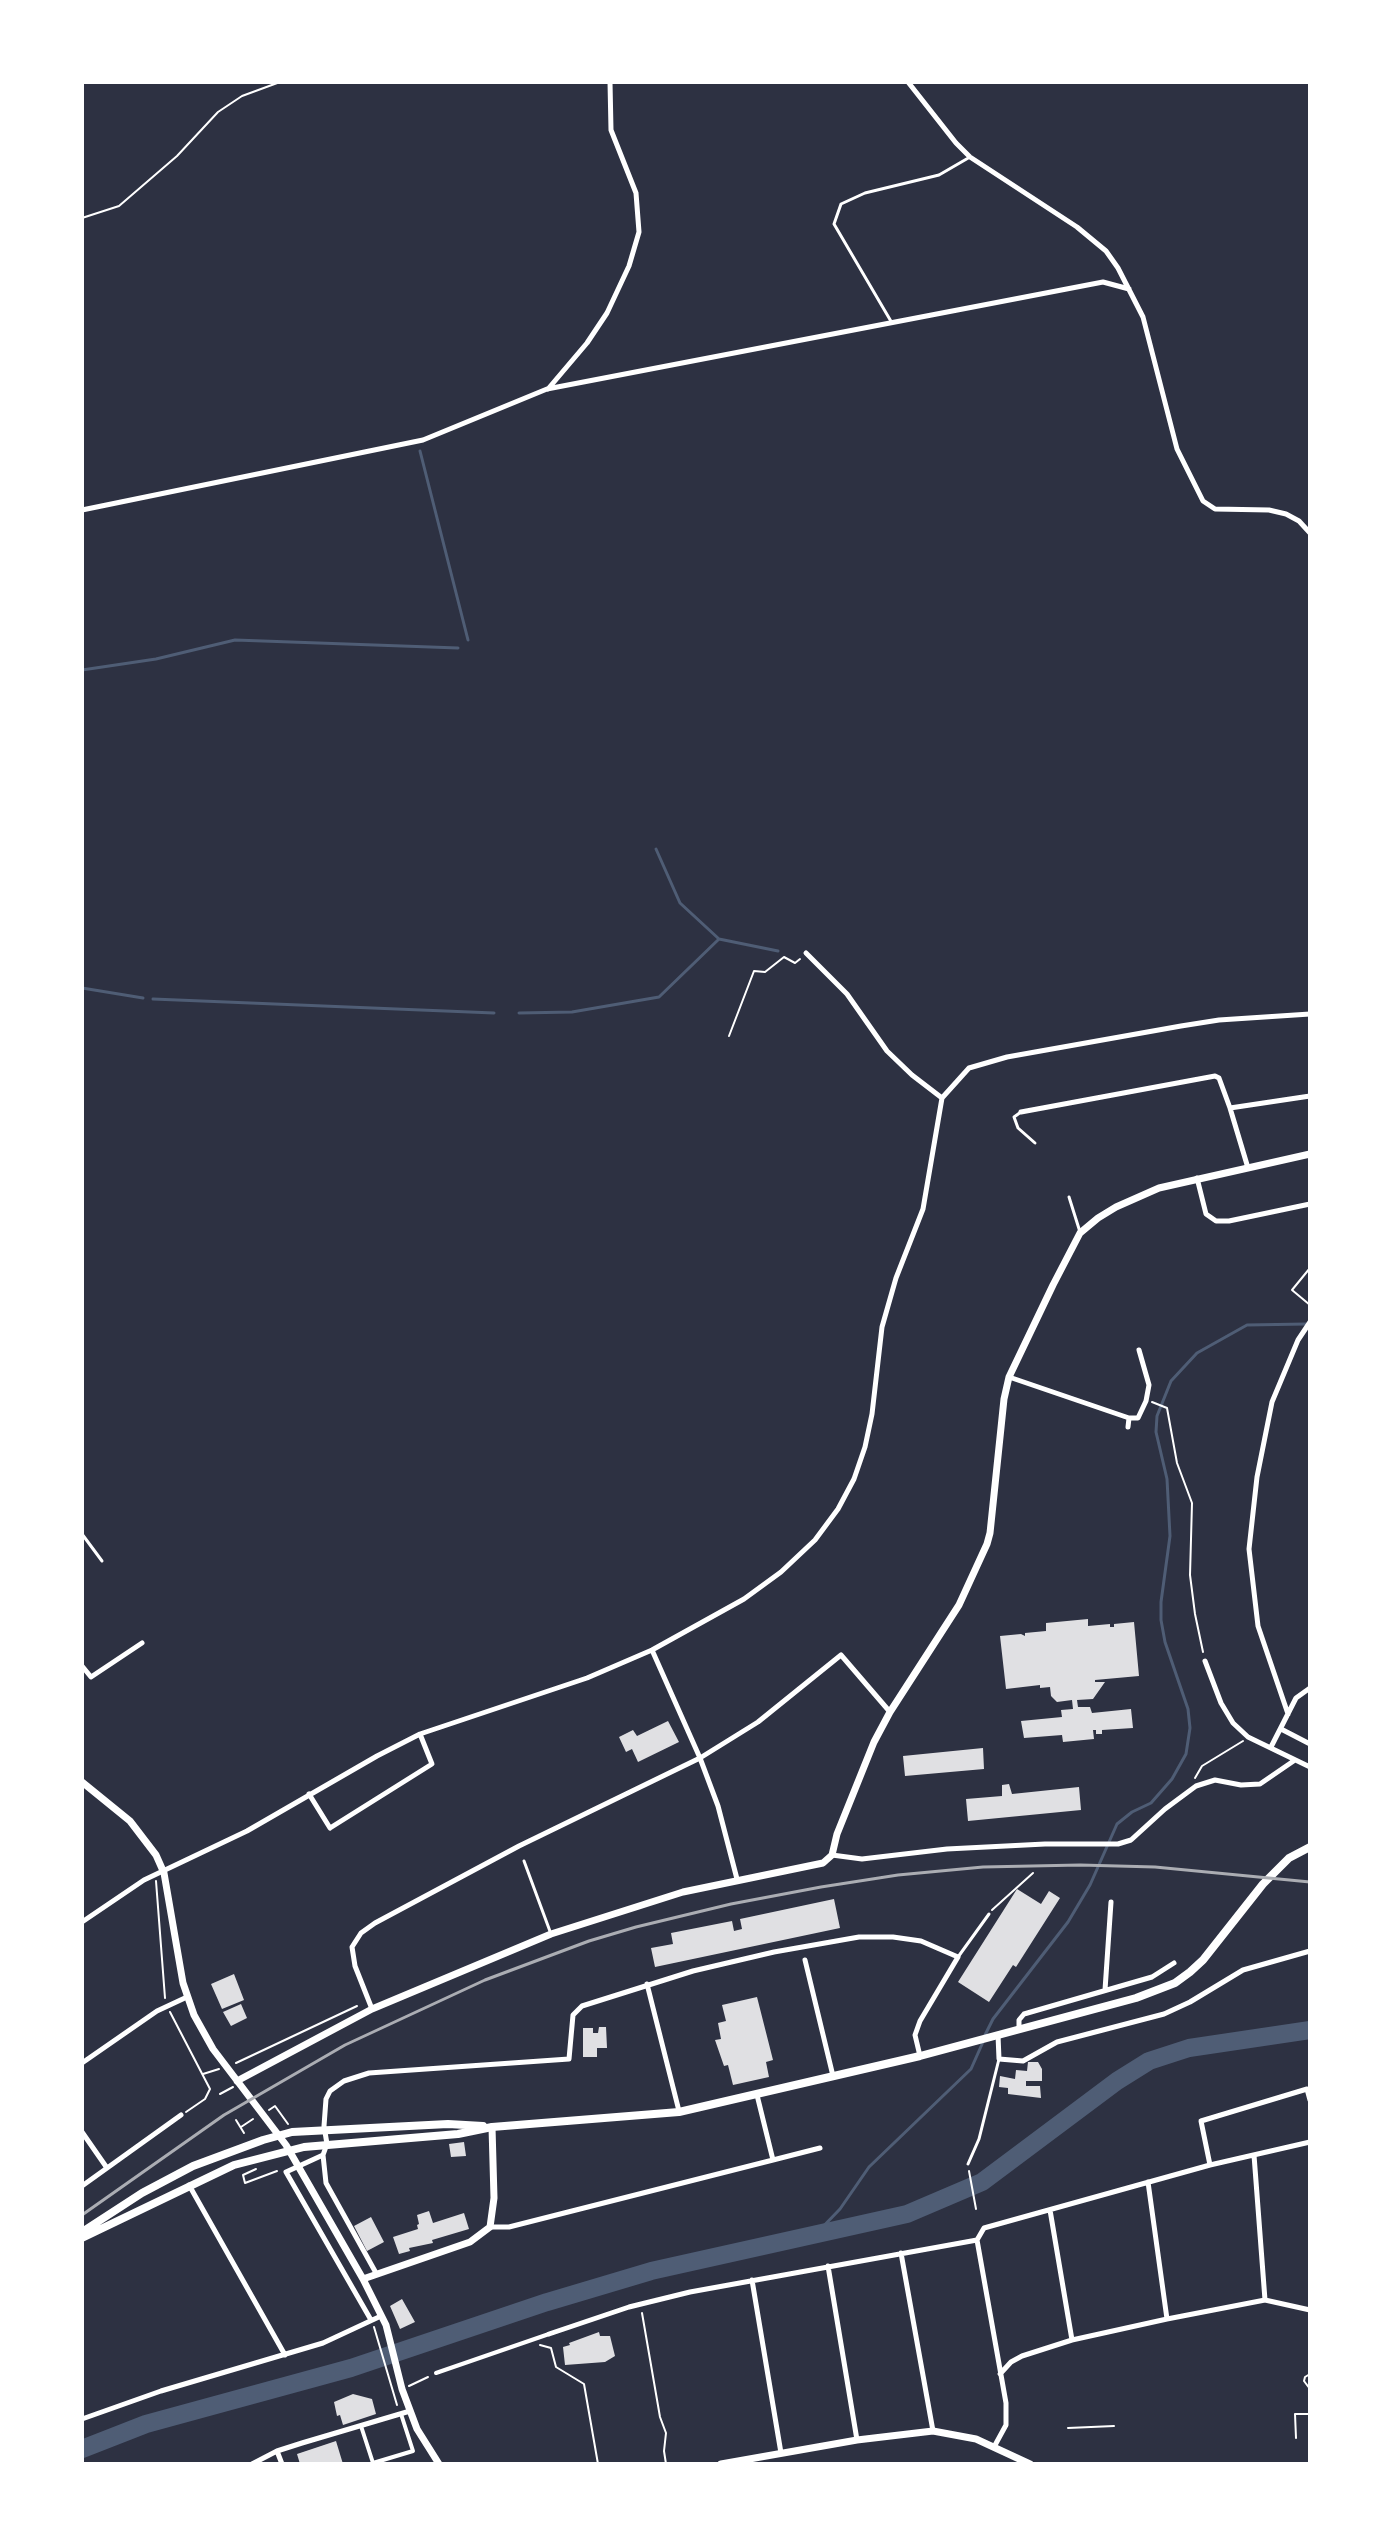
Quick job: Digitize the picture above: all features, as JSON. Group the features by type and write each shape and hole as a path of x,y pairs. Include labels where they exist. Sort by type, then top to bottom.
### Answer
{"main road":[{"path":"82,2238 189,2185 256,2159 327,2144 679,2112 920,2056 1136,1998 1175,1983 1203,1960 1263,1884 1289,1858 1310,1847"},
{"path":"82,2232 142,2193 229,2150 292,2132 448,2124 492,2127"}],"street":[{"path":"547,389 587,343 607,313 629,266 639,232 636,193 611,130 610,82"},
{"path":"908,82 970,157 1092,238 1106,251 1143,317 1177,449 1203,501 1215,509 1269,510 1286,514 1299,521 1310,533"},
{"path":"82,510 423,440 547,389 1103,282 1129,289"},
{"path":"806,953 847,994 887,1051 942,1098"},
{"path":"82,1922 126,1891 247,1831 420,1734 587,1678 652,1650 744,1599 781,1572 815,1540 838,1509 854,1479 865,1447 882,1327 896,1278 923,1209 942,1098 969,1068 988,1060 1219,1020 1310,1014"},
{"path":"1021,1112 1215,1076 1219,1078 1230,1108 1248,1168"},
{"path":"1230,1108 1310,1096"},
{"path":"237,2081 372,2009 551,1934 683,1892 823,1863 832,1855 837,1834 874,1742 959,1605 987,1544 1009,1377 1080,1233 1098,1218 1134,1198 1170,1184 1310,1154"},
{"path":"1197,1178 1206,1214 1216,1221 1310,1204"},
{"path":"1288,1714 1258,1626 1249,1549 1257,1477 1272,1402 1298,1340 1310,1322"},
{"path":"1009,1377 1129,1418 1138,1418 1149,1385 1139,1350"},
{"path":"1128,1427 1129,1418"},
{"path":"82,1666 91,1677 142,1643"},
{"path":"652,1650 718,1806 737,1879"},
{"path":"372,2009 352,1956 352,1947 368,1928 519,1846 700,1758 758,1722 841,1655 890,1712"},
{"path":"1205,1661 1221,1703 1233,1723 1248,1737 1310,1767"},
{"path":"1271,1747 1296,1698 1310,1688"},
{"path":"1281,1729 1310,1744"},
{"path":"309,1794 330,1828 432,1764 420,1734"},
{"path":"832,1855 862,1859 947,1849 1118,1844 1131,1840 1187,1793 1205,1782 1260,1784 1295,1760"},
{"path":"82,1782 140,1831 164,1873 187,1997 194,2015 213,2049 297,2163 363,2279 382,2315 410,2411 424,2443 439,2464"},
{"path":"1105,1990 1111,1902"},
{"path":"376,2273 326,2183 323,2155 327,2144 326,2099 330,2091 344,2081 369,2073 569,2059 573,2015 582,2006 647,1984 774,1952 859,1937 921,1941 958,1957 920,2021 915,2035 920,2056"},
{"path":"993,2036 999,2059 1023,2061 1057,2042 1164,2014 1243,1970 1310,1951"},
{"path":"805,1960 833,2077"},
{"path":"1019,2029 1019,2020 1024,2014 1152,1977 1174,1963"},
{"path":"647,1984 679,2112"},
{"path":"82,2063 174,2002 187,1997"},
{"path":"1210,2165 1201,2121 1307,2089 1310,2100"},
{"path":"757,2095 773,2160"},
{"path":"82,2186 181,2115"},
{"path":"490,2227 494,2198 492,2127"},
{"path":"82,2132 107,2168"},
{"path":"994,2447 1006,2425 1007,2416 977,2240 984,2228 1210,2165 1310,2142"},
{"path":"363,2279 470,2242 490,2227 509,2227 820,2148"},
{"path":"323,2155 286,2172 372,2321"},
{"path":"1254,2155 1265,2300"},
{"path":"1148,2182 1167,2319"},
{"path":"189,2185 285,2355"},
{"path":"1050,2210 1072,2340"},
{"path":"436,2373 641,2303 977,2240"},
{"path":"901,2253 933,2431"},
{"path":"828,2266 857,2440"},
{"path":"752,2280 781,2453"},
{"path":"1000,2374 1022,2356 1072,2340 1167,2319 1265,2300 1310,2310"},
{"path":"82,2419 161,2391 323,2343 382,2315"},
{"path":"252,2464 277,2451 362,2428 410,2411"},
{"path":"362,2428 373,2463 413,2451 401,2414"},
{"path":"721,2464 857,2440 933,2431 962,2435 1030,2464"},
{"path":"277,2451 282,2464"}],"lane":[{"path":"892,323 834,224 841,204 865,193 939,175 970,157"},
{"path":"1021,1112 1014,1117 1018,1128 1035,1143"},
{"path":"1069,1197 1080,1233"},
{"path":"82,1534 102,1561"},
{"path":"524,1861 551,1934"},
{"path":"958,1957 989,1914"},
{"path":"968,2164 979,2139 999,2059"}],"path":[{"path":"82,218 119,206 177,156 218,112 242,96 280,82"},
{"path":"729,1036 754,971 765,972 784,957 795,963 806,953"},
{"path":"1310,1268 1292,1290 1310,1305"},
{"path":"1153,1403 1167,1408 1177,1463 1192,1503 1190,1575 1205,1661"},
{"path":"1187,1793 1202,1766 1248,1737"},
{"path":"989,1914 1011,1890 1033,1873"},
{"path":"154,1876 166,1999"},
{"path":"263,2053 362,2004 372,2009"},
{"path":"166,2010 203,2074 210,2093 181,2115"},
{"path":"275,2106 290,2126"},
{"path":"236,2120 244,2133"},
{"path":"968,2164 976,2209"},
{"path":"259,2168 245,2173 243,2181 248,2183 273,2171"},
{"path":"641,2303 660,2417 666,2433 666,2464"},
{"path":"376,2336 401,2414"},
{"path":"528,2341 551,2348 556,2367 584,2384 598,2464"},
{"path":"402,2389 436,2373"},
{"path":"1310,2374 1304,2381 1310,2389"},
{"path":"1296,2438 1295,2414 1310,2414"},
{"path":"1068,2428 1114,2426"}],"building":[{"path":"1088,1619 1088,1626 1110,1624 1114,1627 1114,1624 1134,1622 1139,1676 1095,1680 1105,1682 1093,1699 1077,1700 1078,1707 1090,1707 1092,1713 1131,1709 1133,1728 1102,1730 1102,1734 1096,1734 1093,1730 1094,1739 1063,1742 1062,1735 1024,1738 1021,1721 1062,1717 1061,1710 1073,1709 1072,1700 1057,1702 1051,1696 1050,1687 1040,1688 1040,1685 1006,1689 1000,1636 1025,1636 1025,1633 1046,1631 1046,1623"},
{"path":"668,1721 679,1742 638,1762 632,1749 626,1752 619,1737 633,1730 637,1736"},
{"path":"983,1748 984,1769 905,1776 903,1756"},
{"path":"1009,1784 1012,1794 1079,1787 1081,1810 968,1821 966,1799 1002,1796 1002,1785"},
{"path":"1017,1889 1041,1904 1049,1891 1060,1898 1016,1967 1013,1965 989,2002 958,1982"},
{"path":"834,1899 840,1928 655,1967 651,1948 673,1944 671,1933 732,1921 734,1931 742,1929 740,1919"},
{"path":"234,1974 244,2000 222,2009 211,1984"},
{"path":"757,1997 773,2060 766,2062 769,2077 733,2085 728,2065 724,2066 715,2040 721,2039 718,2023 726,2021 722,2005"},
{"path":"241,2004 247,2018 231,2026 223,2012"},
{"path":"599,2027 606,2027 607,2048 597,2048 597,2057 583,2057 583,2028 593,2028 593,2033 598,2033"},
{"path":"1028,2062 1038,2062 1042,2069 1042,2081 1026,2081 1026,2086 1040,2086 1041,2098 1008,2094 1008,2088 999,2087 1000,2076 1015,2079 1016,2070 1027,2071"},
{"path":"464,2142 466,2156 451,2157 449,2144"},
{"path":"429,2211 433,2223 464,2213 469,2229 399,2254 393,2237 418,2229 417,2215"},
{"path":"371,2217 384,2242 367,2251 354,2226"},
{"path":"402,2299 415,2322 400,2329 390,2306"},
{"path":"599,2332 600,2336 610,2336 615,2356 605,2362 565,2365 563,2347"},
{"path":"353,2394 372,2399 376,2414 343,2425 334,2402"},
{"path":"336,2441 343,2464 300,2464 297,2454"}],"waterway":[{"path":"420,451 468,640"},
{"path":"82,670 156,659 235,640 458,648"},
{"path":"656,849 680,903 719,939"},
{"path":"519,1013 572,1012 659,997 719,939 778,951"},
{"path":"82,988 143,998"},
{"path":"153,999 494,1013"},
{"path":"985,2035 993,2019 1068,1922 1090,1885 1117,1824 1151,1803 1172,1779 1186,1754 1190,1728 1188,1709 1165,1642 1161,1620 1170,1536 1167,1479 1156,1432 1157,1416 1171,1381 1197,1353 1247,1325 1306,1324"},
{"path":"82,2449 146,2424 351,2368 547,2302 651,2271 907,2214 982,2182 1117,2081 1149,2061 1189,2048 1310,2030"},
{"path":"814,2236 840,2209 869,2167 971,2069 983,2042"}],"railway":[{"path":"82,2215 224,2115 345,2045 485,1980 636,1927 731,1904 821,1887 898,1875 983,1867 1155,1867 1310,1882"}]}
